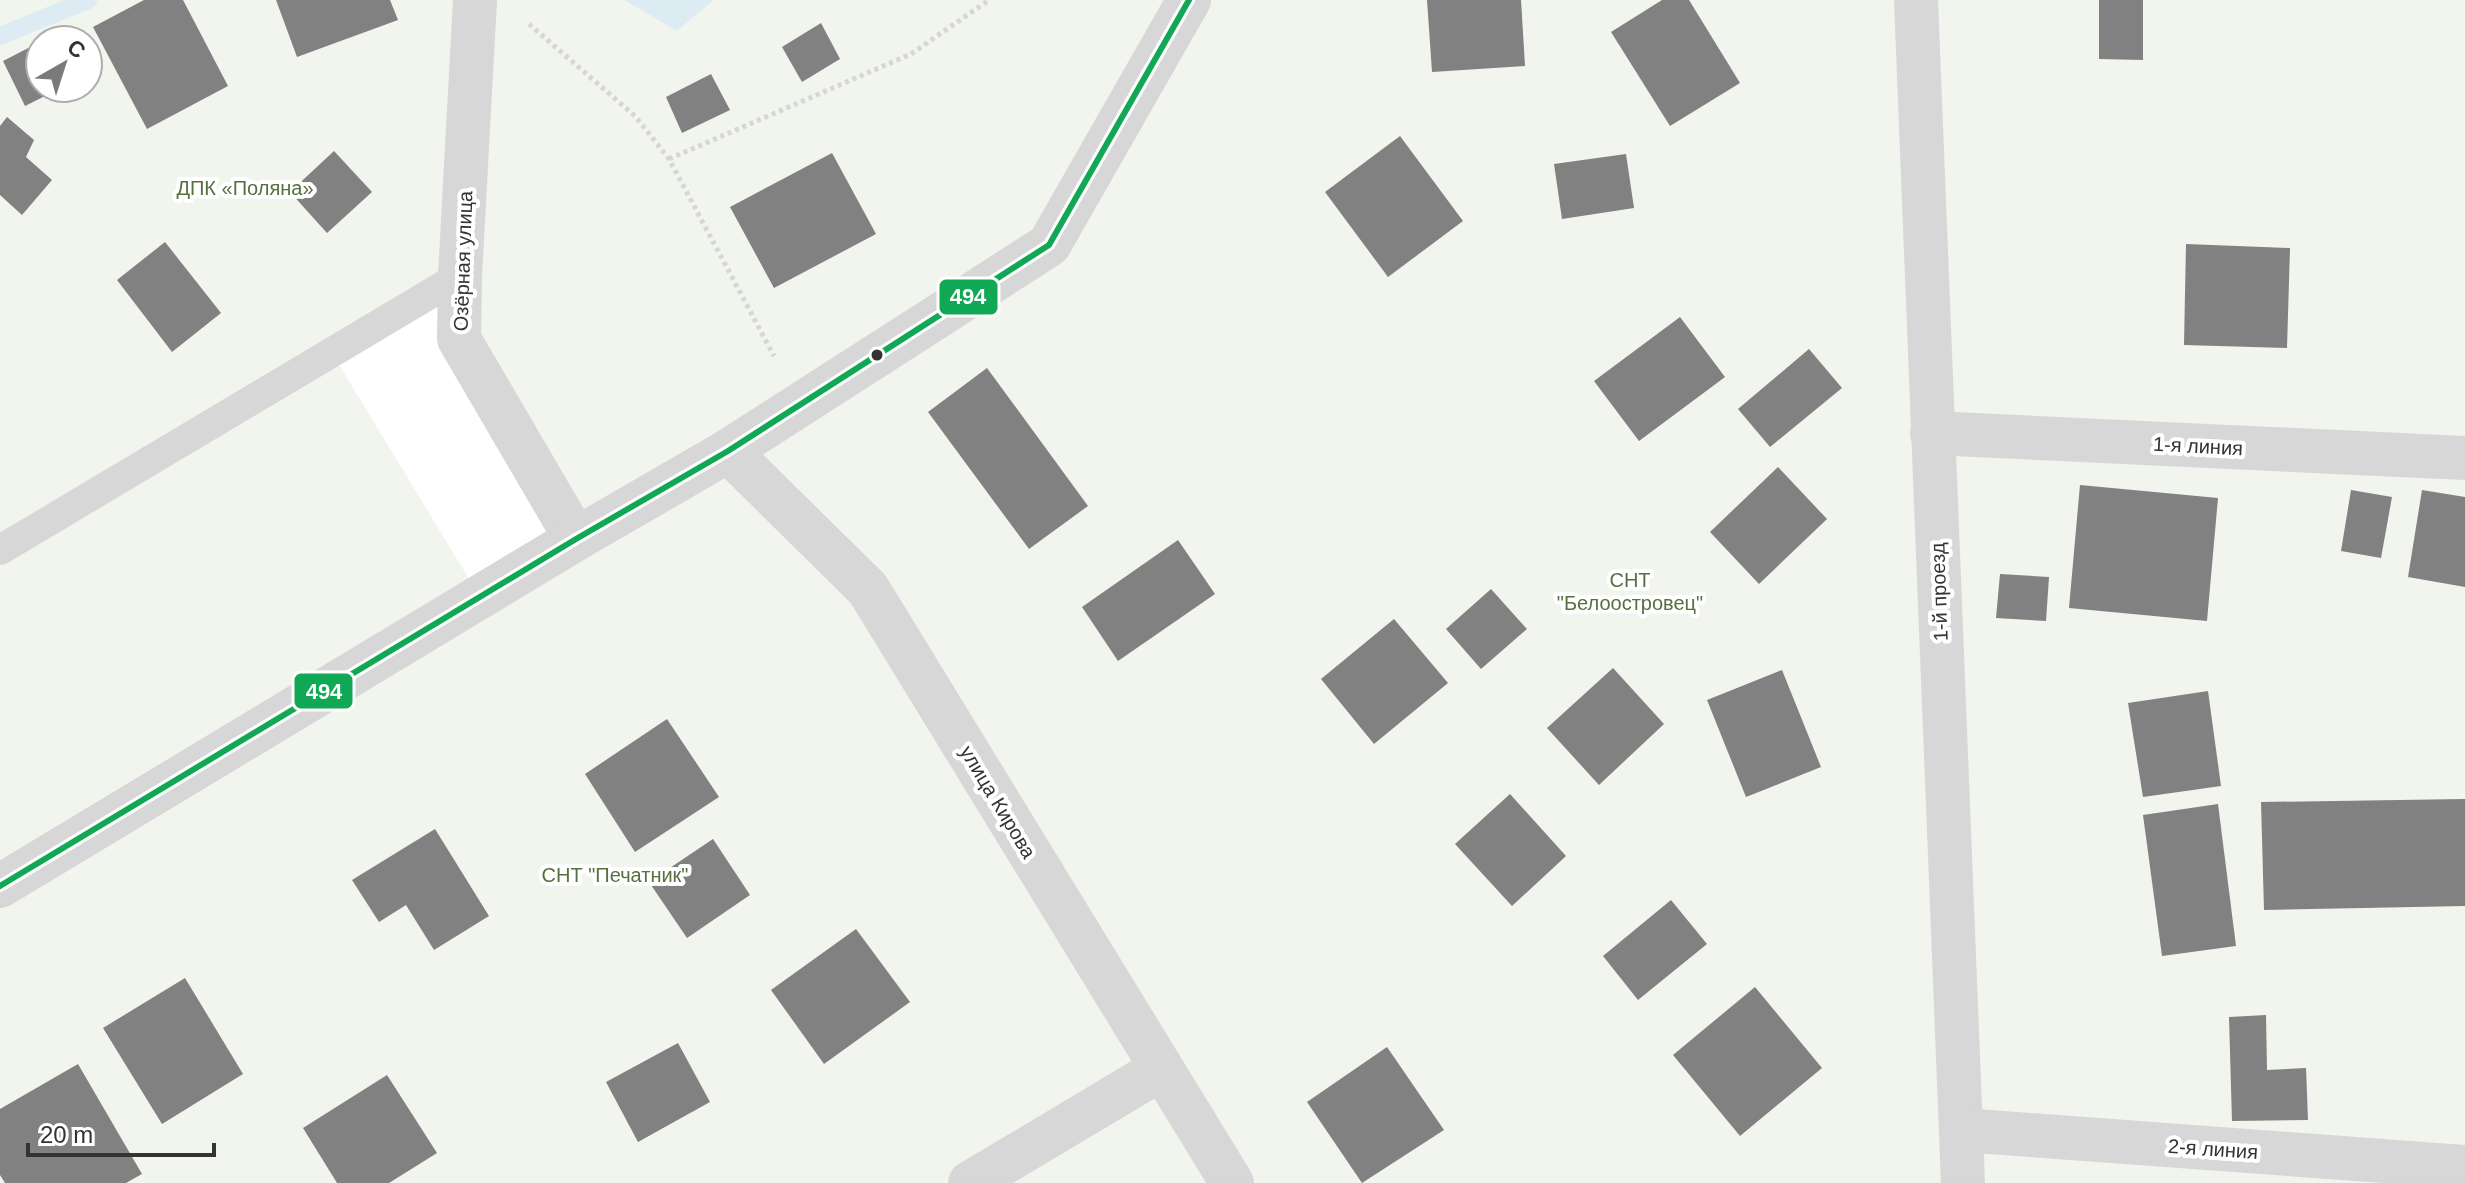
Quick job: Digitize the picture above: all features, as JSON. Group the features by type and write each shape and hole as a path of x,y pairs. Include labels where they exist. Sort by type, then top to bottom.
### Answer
{"street":[{"name":"Озёрная улица","path":"475,0 459,339 576,539"},
{"path":"0,886 576,539 728,451 1049,245 1189,0"},
{"name":"1-й проезд","path":"1916,0 1963,1183"},
{"name":"1-я линия","path":"1932,433 2465,458"},
{"name":"улица Кирова","path":"728,451 868,589 1232,1183"},
{"path":"970,1183 1161,1069"},
{"name":"2-я линия","path":"1962,1130 2465,1167"}],"lane":[{"path":"0,550 460,276"}],"path":[{"path":"669,159 911,54 989,0"},
{"path":"526,21 635,116 669,159 801,405"}],"green space":[{"path":"0,0 624,0 677,31 714,0 2465,0 2465,1183 0,1183","holes":["461,273 459,339 579,537 480,597 332,353"]}],"shaded area":[{"path":"624,0 714,0 677,31"}],"building":[{"path":"144,0 183,0 228,86 147,129 104,48 104,24 99,24"},
{"path":"276,0 390,0 398,20 297,57"},
{"path":"1427,0 1521,0 1525,66 1432,72"},
{"path":"1662,0 1689,0 1740,83 1670,126 1611,32"},
{"path":"2099,0 2143,0 2143,60 2099,59"},
{"path":"821,23 840,59 802,82 782,47"},
{"path":"24,50 24,104 3,61"},
{"path":"711,74 730,110 682,133 666,97"},
{"path":"7,117 34,140 26,157 52,180 22,215 0,195 0,126"},
{"path":"1400,136 1463,221 1388,277 1325,192"},
{"path":"334,151 372,192 327,233 290,192"},
{"path":"832,153 876,234 774,288 730,207"},
{"path":"1626,154 1634,208 1562,219 1554,164"},
{"path":"165,242 221,313 172,352 117,280"},
{"path":"2186,244 2290,248 2287,348 2184,345"},
{"path":"1680,317 1725,377 1639,441 1594,381"},
{"path":"1809,349 1842,388 1770,447 1738,409"},
{"path":"987,368 1088,506 1029,549 928,412"},
{"path":"1778,467 1827,519 1759,584 1710,532"},
{"path":"2080,485 2218,498 2207,621 2069,608"},
{"path":"2351,490 2392,497 2381,558 2341,551"},
{"path":"2422,490 2465,497 2465,587 2408,577"},
{"path":"1178,540 1215,594 1118,661 1082,607"},
{"path":"2000,574 2049,577 2046,621 1996,618"},
{"path":"1491,589 1527,629 1481,669 1446,629"},
{"path":"1394,619 1448,683 1374,744 1321,679"},
{"path":"1613,668 1664,724 1599,785 1547,728"},
{"path":"1782,670 1821,767 1746,797 1707,700"},
{"path":"2208,691 2221,786 2143,797 2128,703"},
{"path":"667,719 719,797 635,852 585,774"},
{"path":"1510,794 1566,856 1512,906 1455,844"},
{"path":"2465,799 2465,906 2264,910 2261,802"},
{"path":"2218,804 2236,946 2162,956 2143,815"},
{"path":"435,829 489,916 434,950 406,905 379,922 352,880"},
{"path":"713,839 750,895 687,938 649,882"},
{"path":"1671,900 1707,944 1638,1000 1603,956"},
{"path":"856,929 910,1002 824,1064 771,990"},
{"path":"185,978 243,1074 162,1124 103,1028"},
{"path":"1755,987 1822,1068 1740,1136 1673,1055"},
{"path":"2266,1015 2267,1070 2306,1068 2308,1120 2232,1121 2229,1017"},
{"path":"678,1043 710,1102 638,1142 606,1082"},
{"path":"1387,1047 1444,1130 1362,1183 1307,1102"},
{"path":"78,1064 142,1174 126,1183 5,1183 0,1175 0,1109"},
{"path":"387,1075 437,1153 389,1183 337,1183 303,1128"}],"waterway":[{"path":"0,36 88,0"}],"transit line":[{"name":"494","path":"0,886 576,539 728,451 1049,245 1189,0"}],"park label":[{"name":"ДПК «Поляна»","path":"245,188"},
{"name":"СНТ \"Белоостровец\"","path":"1630,592"},
{"name":"СНТ \"Печатник\"","path":"615,875"}]}
